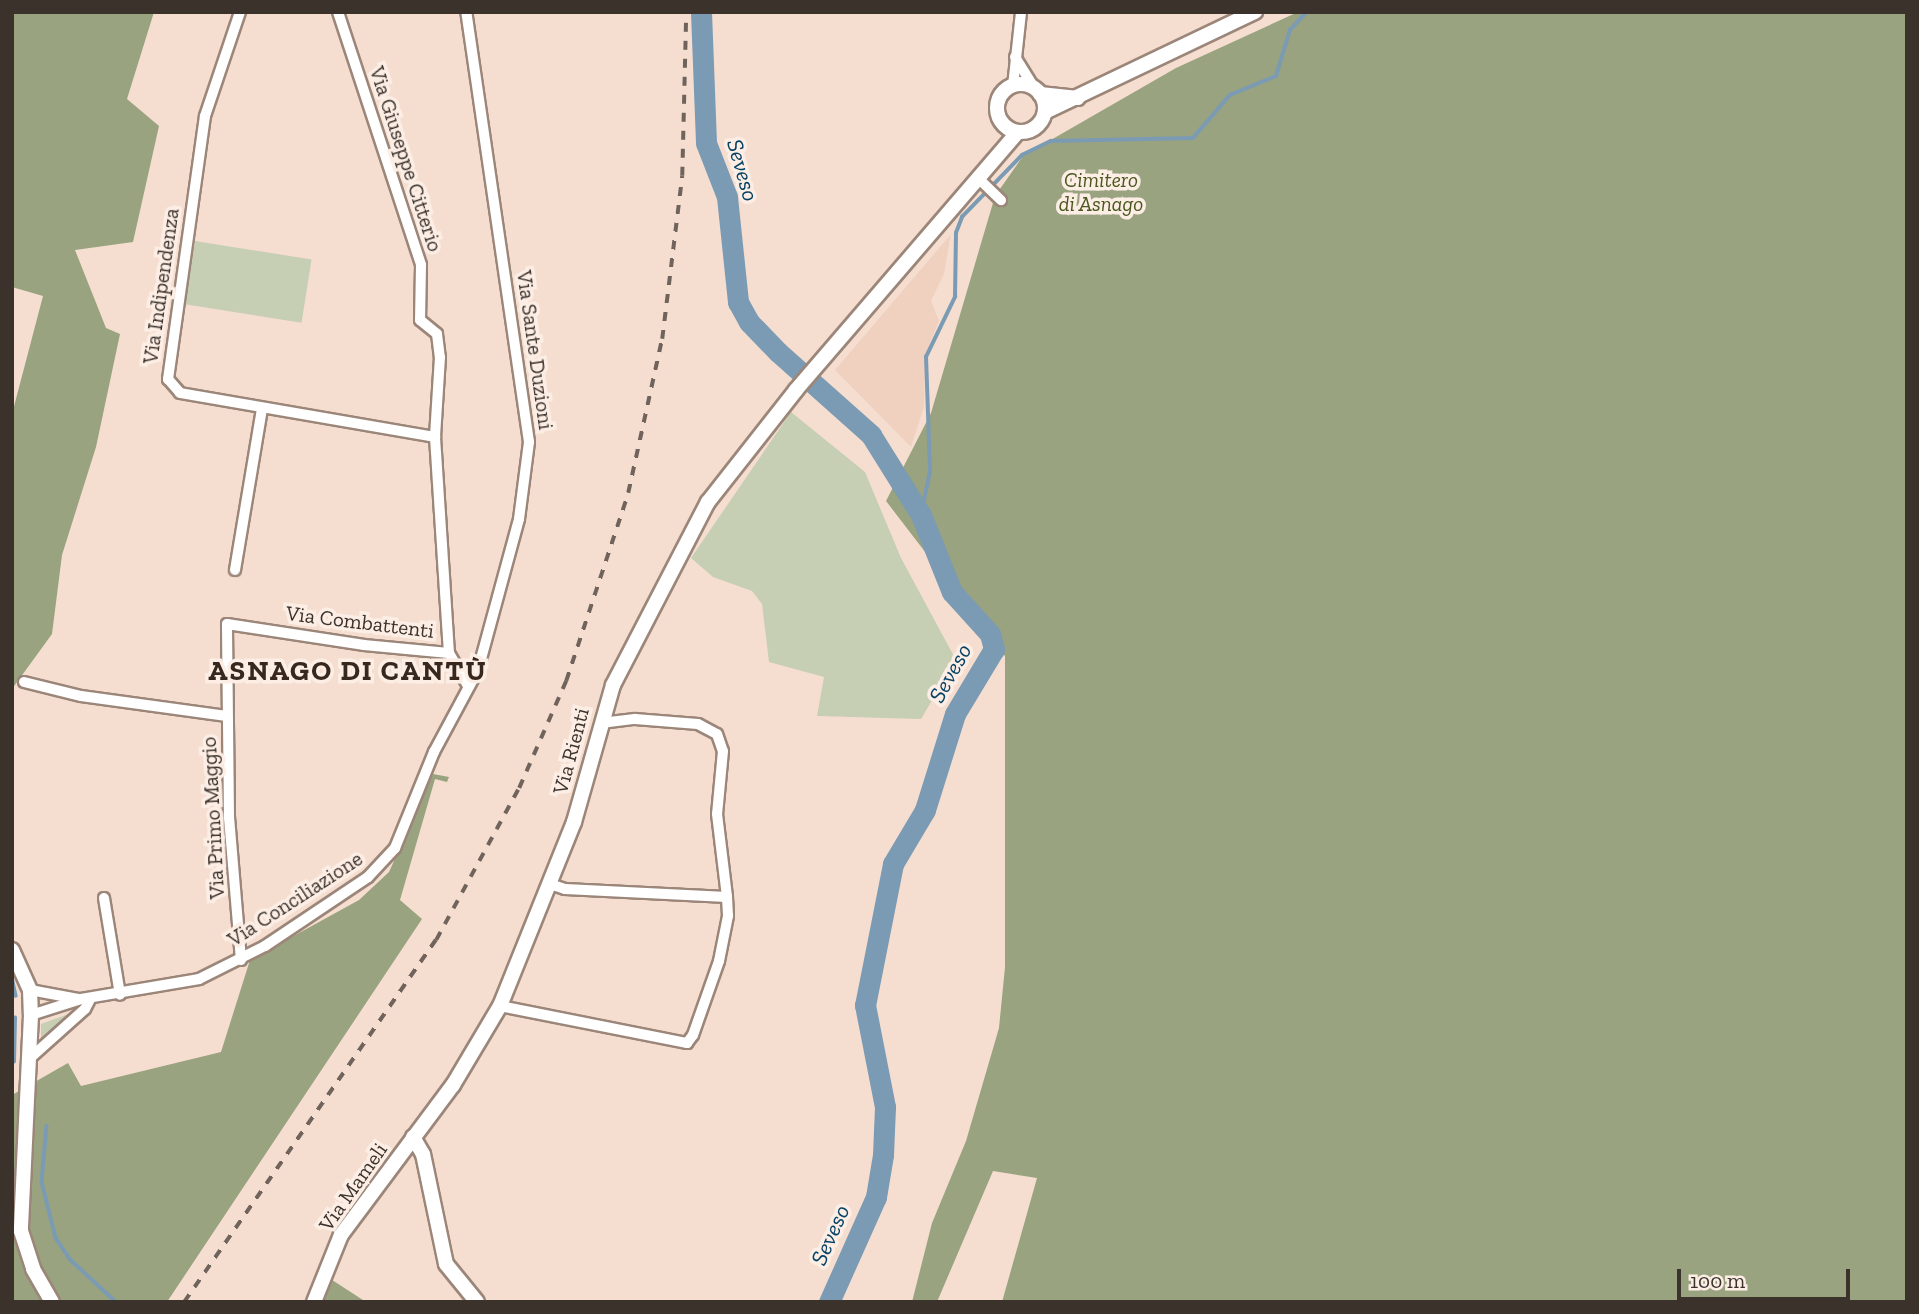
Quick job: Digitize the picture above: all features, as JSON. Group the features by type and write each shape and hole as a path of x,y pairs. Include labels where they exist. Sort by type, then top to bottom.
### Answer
{"main road":[{"path":"989,162 1018,132 1037,126 1045,112 1080,99 1255,12"},
{"path":"989,162 1002,122 998,102 1013,86 1080,99"},
{"path":"1037,91 1045,112"},
{"path":"1002,122 1018,132"},
{"name":"Via Rienti","path":"414,1137 453,1085 500,1006 574,822 613,685 708,502 796,390 984,185 989,162"},
{"path":"12,950 30,990 31,1015 19,1196 21,1231 33,1269 51,1302"},
{"path":"414,1137 423,1154 446,1264 477,1302"},
{"name":"Via Mameli","path":"314,1302 341,1235 414,1137"}],"street":[{"name":"Via Indipendenza","path":"240,12 205,117 168,379 180,393 435,437"},
{"name":"Via Giuseppe Citterio","path":"338,12 421,265 420,320 437,334 440,357 435,437"},
{"name":"Via Sante Duzioni","path":"466,12 529,442 519,519 478,670 468,687"},
{"path":"1013,86 1021,12"},
{"path":"1015,56 1037,91"},
{"path":"984,185 1001,200"},
{"path":"235,570 262,409"},
{"path":"435,437 449,653"},
{"name":"Via Combattenti","path":"227,624 449,653 468,687"},
{"name":"Via Primo Maggio","path":"227,624 229,818 241,960"},
{"name":"Via Primo Maggio","path":"24,682 81,696 227,716"},
{"name":"Via Conciliazione","path":"86,999 199,979 241,960 382,864 395,848 434,752 468,687"},
{"path":"500,1006 687,1043 719,961 728,916 718,814 723,751 717,734 685,723 635,719 600,723"},
{"path":"550,884 727,897"},
{"path":"104,898 120,995"},
{"path":"30,990 86,999"},
{"path":"31,1015 86,999"},
{"path":"29,1059 85,1009 86,999"}],"shaded area":[{"path":"951,234 944,274 931,301 939,321 925,355 924,407 911,447 835,370"}],"green space":[{"path":"12,12 154,12 127,99 159,126 133,242 75,250 106,328 120,334 96,447 62,555 52,634 12,689 12,414 43,296 12,287"},
{"name":"Cimitero di Asnago","path":"1298,12 1907,12 1907,1302 1002,1302 1037,1178 993,1171 937,1302 912,1302 932,1223 966,1141 999,1028 1005,967 1005,656 886,501 931,413 995,196 1023,156 1176,68"},
{"path":"195,241 312,259 302,323 185,304"},
{"path":"791,412 865,472 901,558 956,660 921,719 817,716 824,677 769,662 762,604 752,591 713,577 691,558"},
{"path":"433,774 449,777 447,782 435,779 400,900 422,919 167,1302 12,1302 12,1095 68,1063 81,1086 221,1052 250,960 359,900 389,872"},
{"path":"74,1012 41,1043 41,1024"},
{"path":"329,1278 366,1302 312,1302"}],"waterway":[{"name":"Seveso","path":"701,12 706,143 727,197 738,302 749,322 778,352 871,435 921,515 952,592 990,634 994,649 955,714 925,810 893,864 865,1005 885,1107 883,1155 876,1197 829,1302"},
{"path":"921,515 930,471 926,357 955,297 956,233 962,217 1022,155 1051,141 1193,138 1230,95 1276,76 1290,30 1307,12"},
{"path":"12,977 16,996"},
{"path":"14,1062 15,1018"},
{"path":"47,1126 42,1182 56,1238 71,1260 116,1302"}],"railway":[{"path":"184,1302 436,940 519,788 566,681 628,493 662,339 682,176 686,12"}],"district":[{"name":"ASNAGO DI CANTÙ","path":"348,671"}]}
